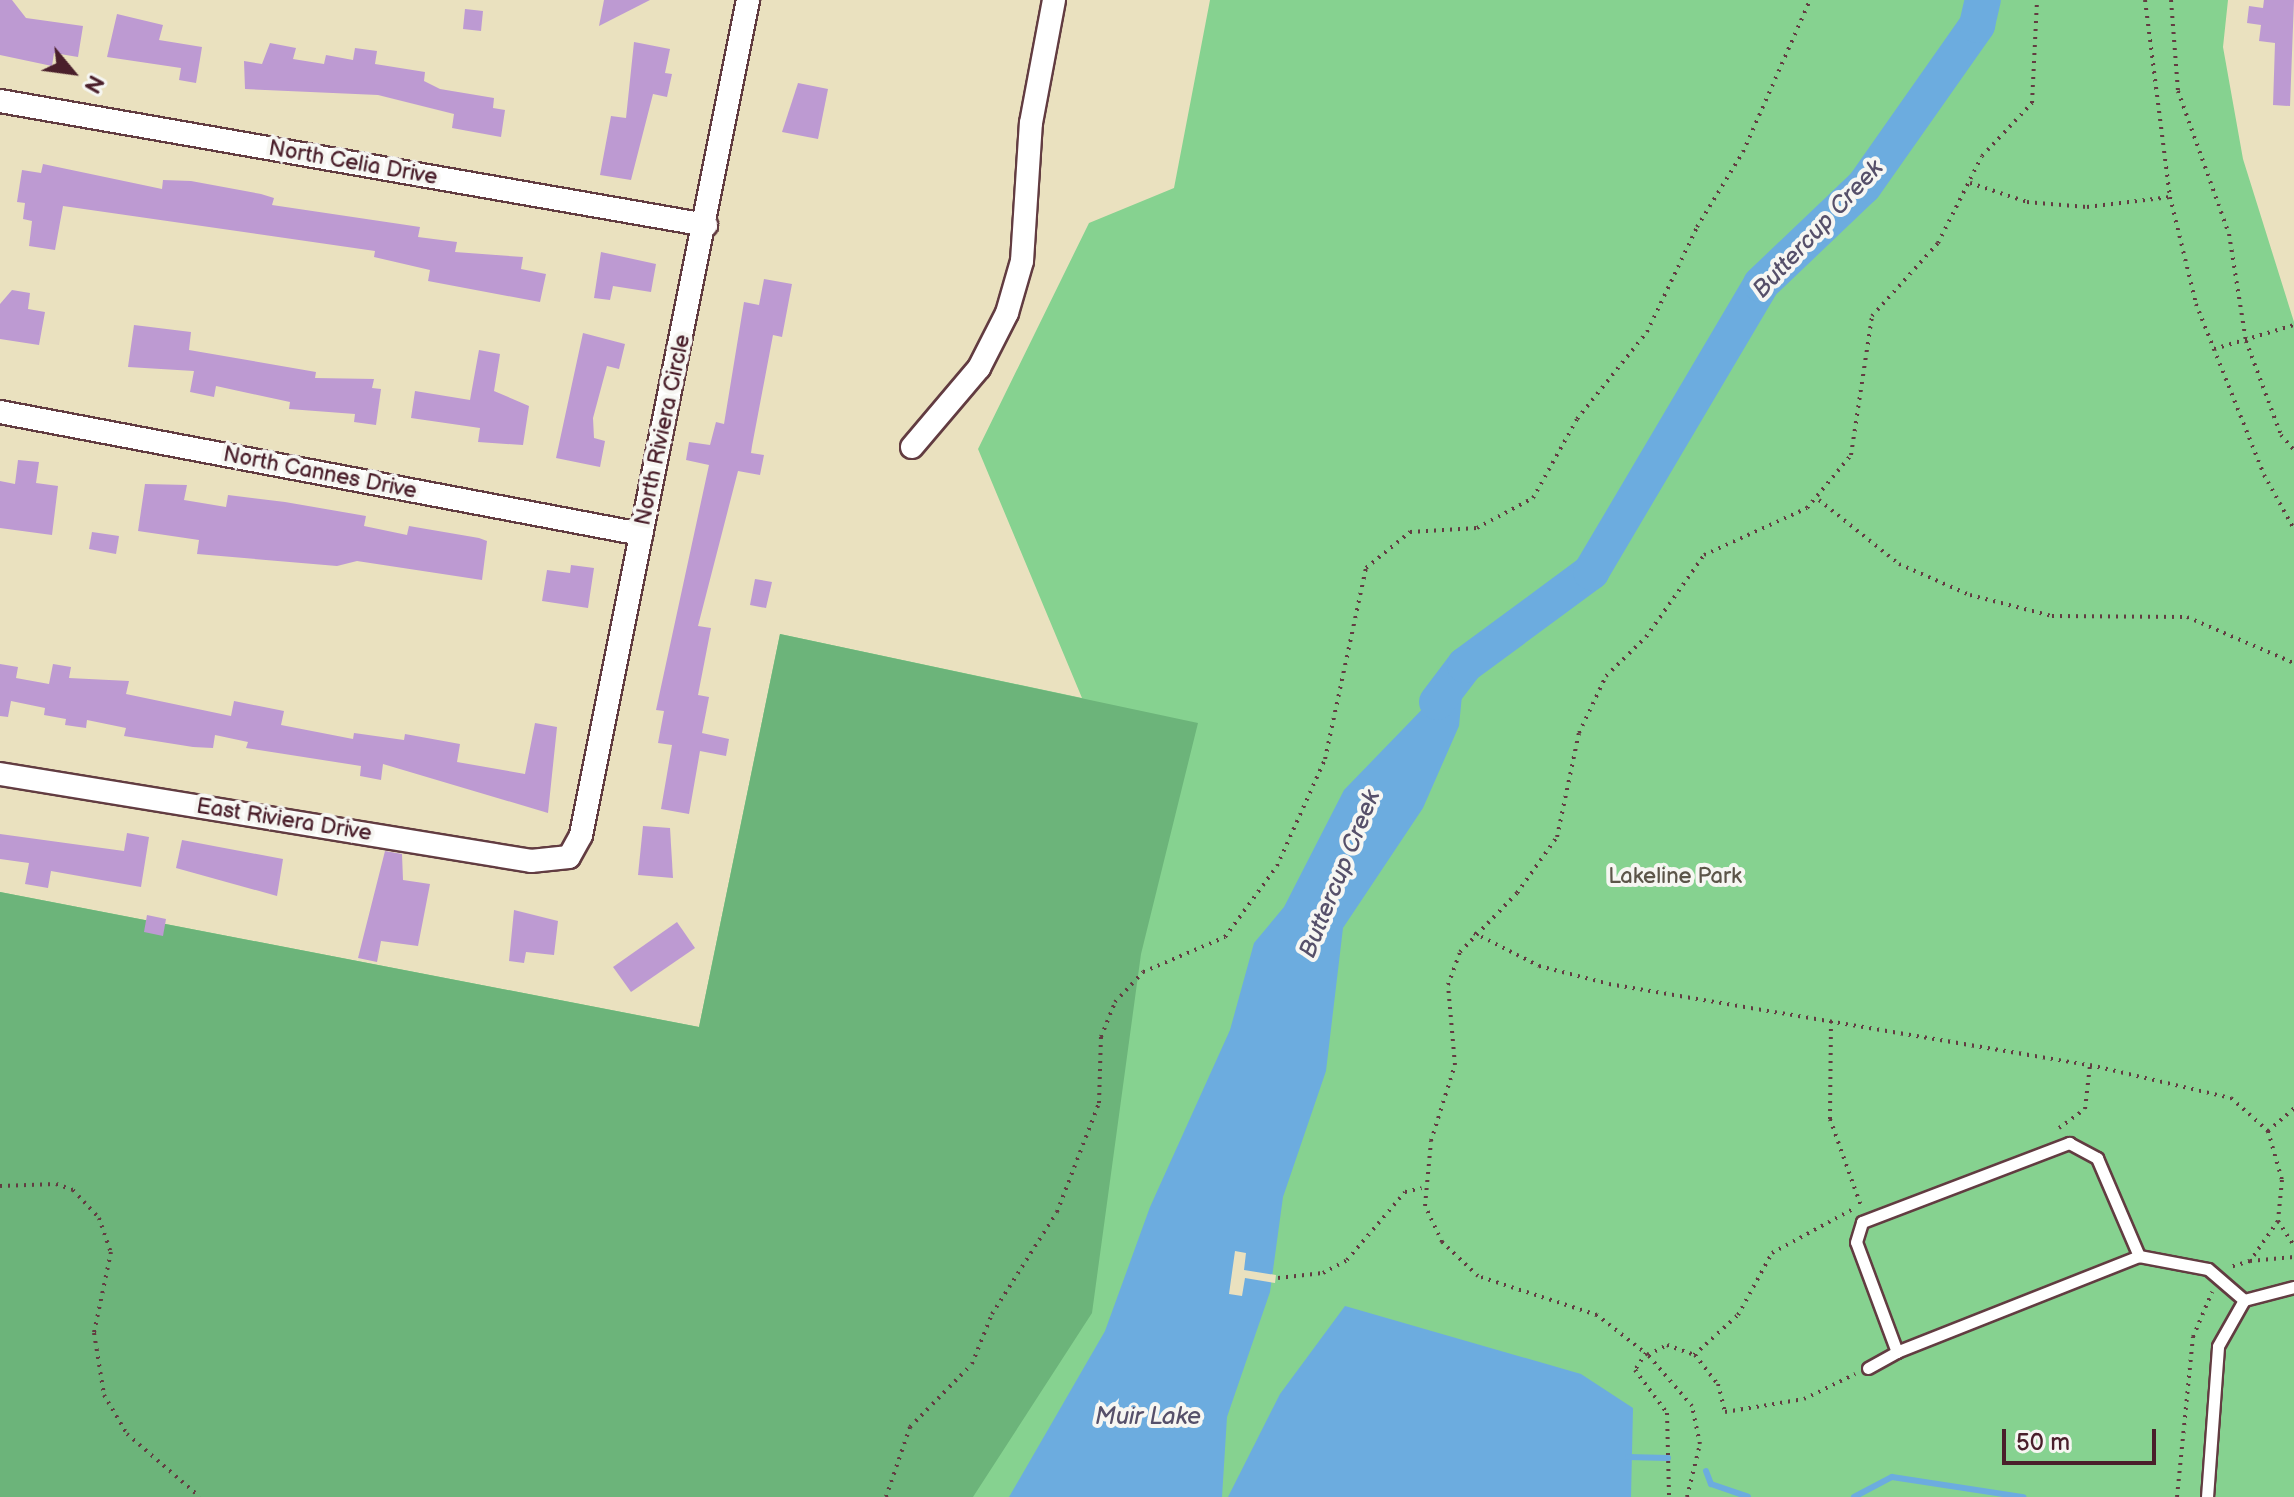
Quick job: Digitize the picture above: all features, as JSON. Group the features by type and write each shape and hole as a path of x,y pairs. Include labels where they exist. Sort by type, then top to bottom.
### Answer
{"street":[{"name":"North Riviera Circle","path":"569,857 581,835 706,225 748,0"},
{"path":"912,447 979,368 1007,313 1022,261 1031,123 1054,0"},
{"name":"North Celia Drive","path":"0,101 706,225"},
{"name":"North Cannes Drive","path":"0,412 641,534"},
{"name":"East Riviera Drive","path":"0,774 531,861 569,857"}],"lane":[{"path":"1897,1352 1856,1242 1862,1222 2069,1143 2097,1158 2139,1256"},
{"path":"1868,1368 1897,1352 2139,1256 2208,1269 2244,1300"},
{"path":"2207,1497 2218,1346 2244,1300 2294,1287"}],"path":[{"path":"886,1497 910,1427 972,1364 992,1314 1057,1212 1099,1103 1101,1037 1115,1002 1143,972 1225,937 1277,866 1325,759 1366,568 1410,532 1477,528 1533,498 1577,419 1655,319 1697,227 1743,152 1810,0"},
{"path":"1687,1497 1700,1444 1692,1406 1647,1354 1569,1301 1478,1276 1442,1242 1422,1188 1455,1065 1448,985 1474,933 1517,893 1557,837 1579,733 1606,676 1646,637 1704,555 1819,500 1859,429 1872,316 1938,243 1982,156 2013,131 2032,103 2037,0"},
{"path":"2145,0 2170,197 2214,349 2264,475 2294,529"},
{"path":"2171,0 2178,91 2229,234 2246,341 2281,435 2294,450"},
{"path":"1970,183 2027,202 2087,207 2170,197"},
{"path":"2214,349 2294,325"},
{"path":"1819,500 1899,564 1970,595 2052,616 2187,617 2294,663"},
{"path":"1474,933 1539,966 1609,984 2090,1065 2219,1094 2268,1131 2282,1180 2278,1221 2250,1261"},
{"path":"1831,1021 1832,1134 1863,1205"},
{"path":"2047,1133 2085,1109 2090,1065"},
{"path":"2268,1131 2294,1108"},
{"path":"0,1186 56,1184 73,1190 99,1218 111,1252 94,1333 104,1395 127,1434 200,1497"},
{"path":"1278,1278 1323,1273 1347,1260 1405,1192 1422,1188"},
{"path":"1694,1355 1738,1315 1772,1253 1877,1200"},
{"path":"2278,1221 2294,1246"},
{"path":"2229,1267 2250,1261 2294,1257"},
{"path":"2177,1497 2193,1337 2214,1290"},
{"path":"1669,1497 1667,1413 1635,1370 1647,1354 1667,1345 1694,1355 1718,1384 1725,1412 1804,1399 1868,1368"}],"green space":[{"name":"Lakeline Park","path":"1210,0 2228,0 2223,47 2243,159 2294,322 2294,1497 0,1497 0,892 699,1027 780,634 1082,698 978,449 1089,223 1174,188"},
{"path":"780,634 1198,723 1141,954 1092,1313 973,1497 0,1497 0,892 699,1027"}],"water":[{"name":"Muir Lake","path":"1465,665 1459,726 1423,808 1343,928 1326,1071 1283,1197 1270,1292 1227,1417 1222,1497 1009,1497 1105,1331 1150,1207 1230,1030 1254,943 1284,907 1344,790"},
{"name":"Muir Lake","path":"1345,1306 1581,1374 1633,1408 1631,1497 1228,1497 1280,1394"}],"pier":[{"path":"1235,1251 1246,1253 1244,1270 1276,1275 1275,1283 1245,1278 1242,1296 1229,1294"}],"building":[{"path":"0,0 12,0 26,18 83,26 78,57 54,53 52,66 0,55"},
{"path":"604,0 650,0 599,26"},
{"path":"2264,0 2294,0 2290,106 2273,105 2275,43 2259,41 2261,25 2247,23 2249,6 2263,8"},
{"path":"465,9 483,11 481,31 463,29"},
{"path":"117,14 163,25 159,40 202,47 196,83 179,80 181,68 107,57"},
{"path":"634,42 670,49 665,73 672,74 667,97 653,94 631,180 600,175 611,116 626,118"},
{"path":"270,43 296,48 293,59 324,64 326,55 353,60 355,48 377,51 375,64 425,72 424,81 440,89 494,98 493,108 505,110 501,137 452,128 454,114 378,95 245,89 244,61 262,64"},
{"path":"798,83 828,89 818,139 782,132"},
{"path":"43,164 162,189 163,180 191,181 261,194 274,198 272,205 420,227 418,237 457,242 455,252 523,257 521,269 546,274 540,302 428,281 430,270 374,257 375,251 63,206 55,250 29,246 32,221 23,219 25,203 17,202 22,170 41,173"},
{"path":"601,252 656,264 651,292 613,286 610,300 594,298"},
{"path":"764,279 792,284 782,337 773,335 752,446 751,453 764,455 760,475 738,471 698,626 711,628 698,695 709,697 702,733 729,739 726,756 700,751 689,814 661,809 672,745 658,743 664,711 656,710 709,465 686,460 689,442 710,445 716,422 724,424 744,302 759,305"},
{"path":"12,290 30,293 28,309 45,312 39,345 0,339 0,304"},
{"path":"134,325 191,332 189,350 316,372 315,378 374,379 372,388 381,389 376,425 354,422 355,414 289,409 290,402 216,386 214,397 190,392 194,371 128,367"},
{"path":"583,333 625,344 619,369 607,366 593,418 594,438 605,441 600,467 556,458"},
{"path":"479,350 500,354 494,391 529,406 523,445 478,442 480,428 411,418 415,391 470,400"},
{"path":"18,460 39,462 36,483 58,486 52,535 0,528 0,481 15,484"},
{"path":"145,484 187,485 184,500 226,507 228,495 366,516 364,526 407,535 409,526 479,538 487,541 482,580 357,561 337,566 197,554 199,540 138,531"},
{"path":"92,532 119,536 116,554 89,549"},
{"path":"571,565 594,568 588,608 542,601 547,570 570,573"},
{"path":"755,579 772,582 766,608 750,605"},
{"path":"0,664 18,667 16,678 49,684 53,664 71,667 69,678 129,681 126,694 231,716 234,701 284,711 281,725 353,739 354,733 404,740 405,734 460,744 457,762 525,774 535,723 557,727 548,813 383,764 381,780 360,776 361,766 246,748 248,742 215,735 213,748 193,747 124,736 126,728 87,720 86,728 65,725 66,719 44,715 45,708 11,701 8,717 0,716"},
{"path":"643,826 670,828 673,878 638,875"},
{"path":"127,833 149,837 141,887 51,871 48,888 25,884 29,863 0,859 0,834 124,851"},
{"path":"182,840 283,859 277,896 176,868"},
{"path":"385,851 402,854 403,880 430,884 418,946 381,941 377,962 358,958"},
{"path":"514,910 558,921 554,955 526,952 524,963 509,961"},
{"path":"147,915 166,919 163,936 144,932"},
{"path":"677,922 695,948 631,992 613,967"}],"waterway":[{"name":"Buttercup Creek","path":"1437,702 1465,665 1591,572 1761,284 1864,186 1977,25 1983,0"},
{"path":"1628,1457 1668,1458"},
{"path":"1706,1471 1711,1484 1748,1497"},
{"path":"1854,1497 1892,1477 2023,1497"}]}
